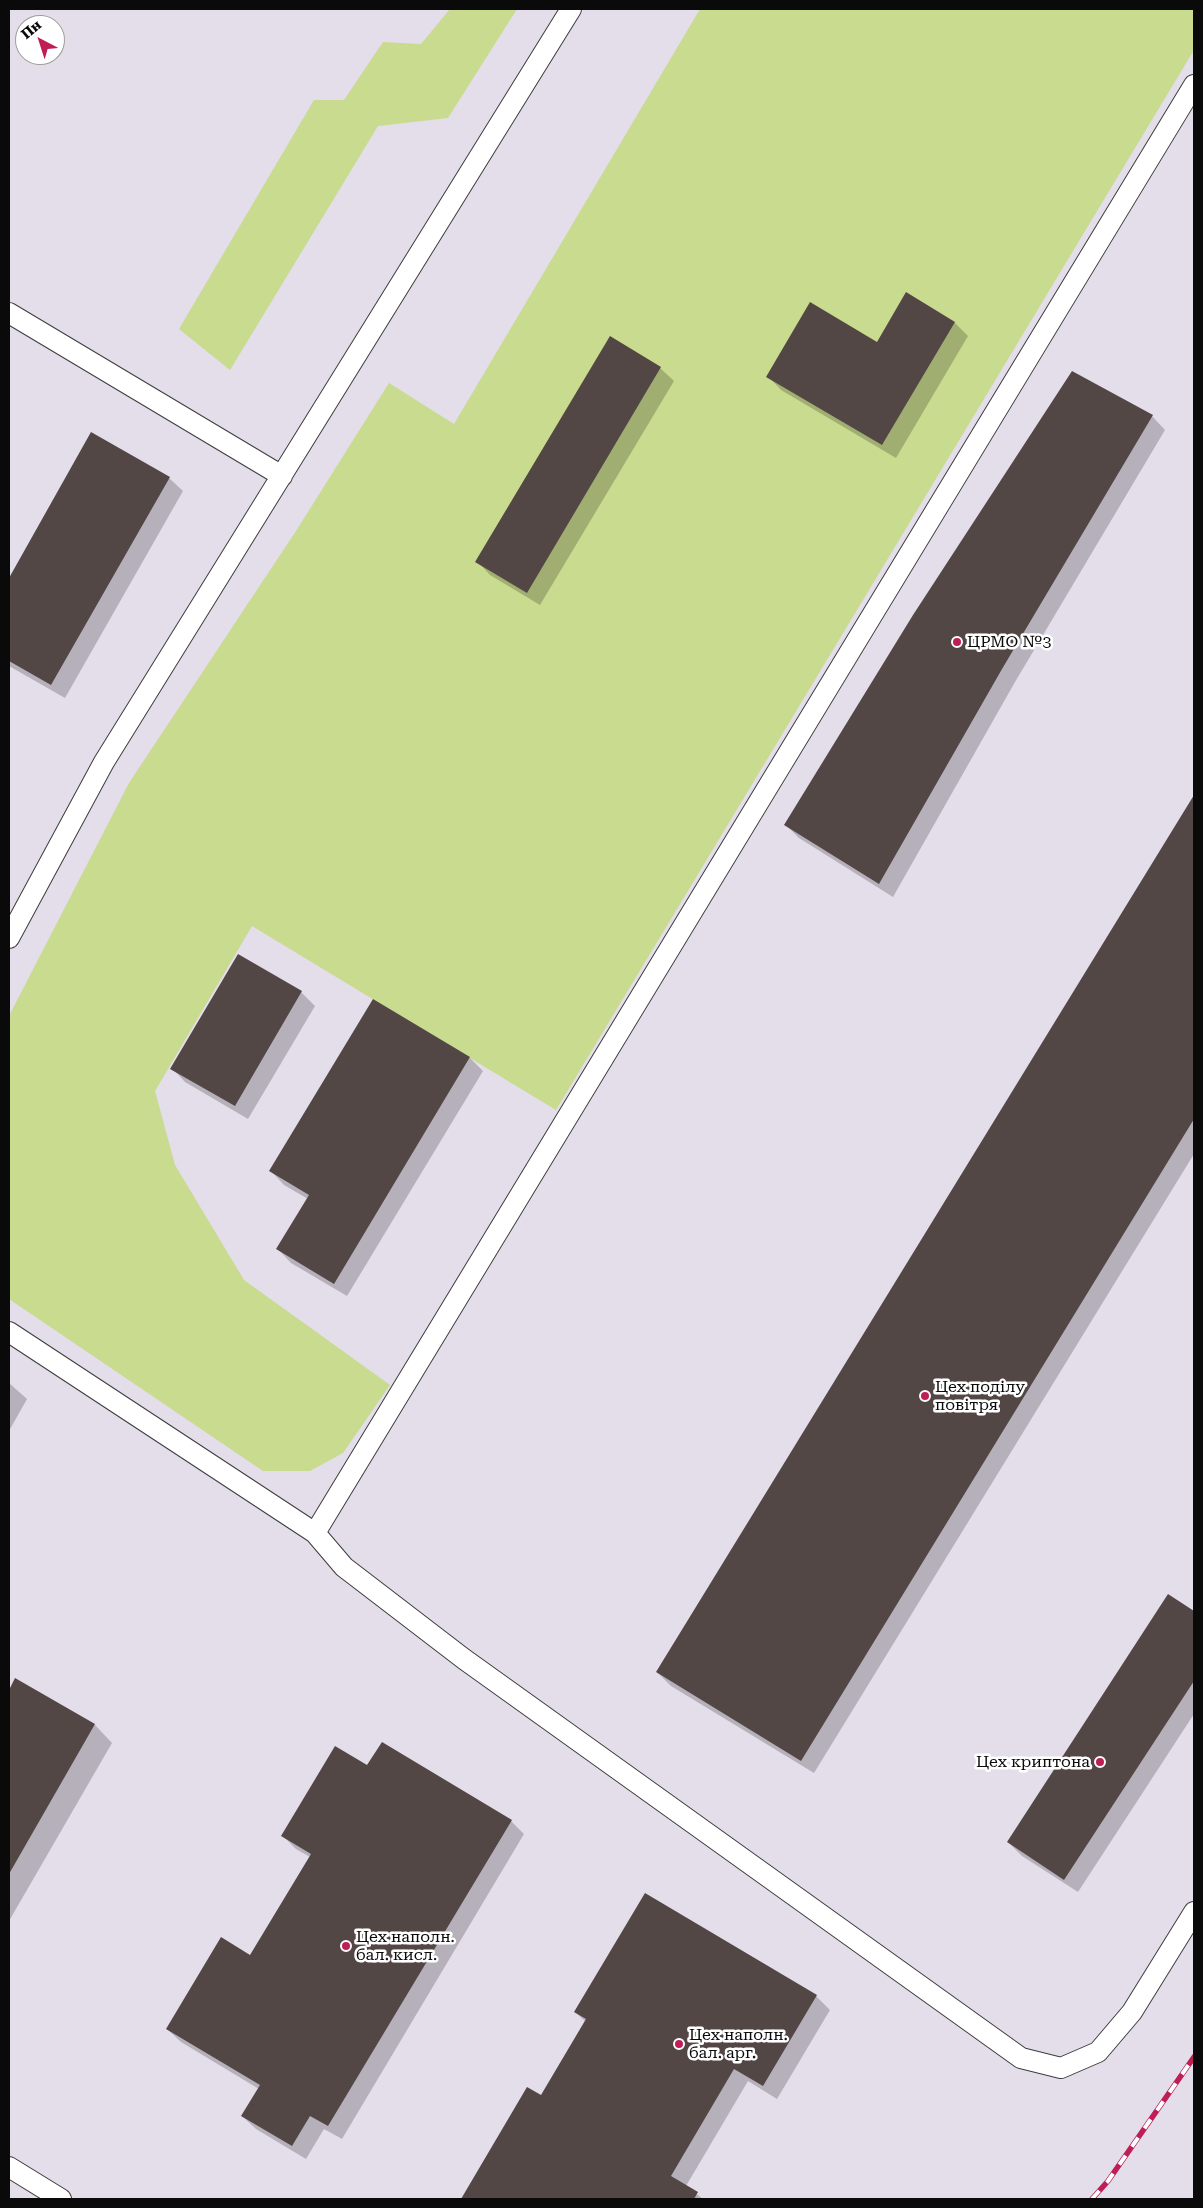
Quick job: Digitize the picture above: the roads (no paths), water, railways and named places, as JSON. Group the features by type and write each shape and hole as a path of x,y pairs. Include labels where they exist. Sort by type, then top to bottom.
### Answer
{"lane":[{"path":"9,938 104,762 571,9"},
{"path":"315,1533 1194,85"},
{"path":"9,313 282,476"},
{"path":"9,1332 315,1533 344,1567 464,1659 1021,2058 1061,2068 1098,2052 1132,2012 1194,1912"},
{"path":"9,2168 62,2199"}],"railway":[{"path":"1092,2199 1108,2181 1194,2057"}],"place":[{"name":"ЦРМО №3","path":"957,642"},
{"name":"Цех поділу повітря","path":"925,1396"},
{"name":"Цех криптона","path":"1100,1762"},
{"name":"Цех наполн. бал. кисл.","path":"346,1946"},
{"name":"Цех наполн. бал. арг.","path":"679,2044"}]}
